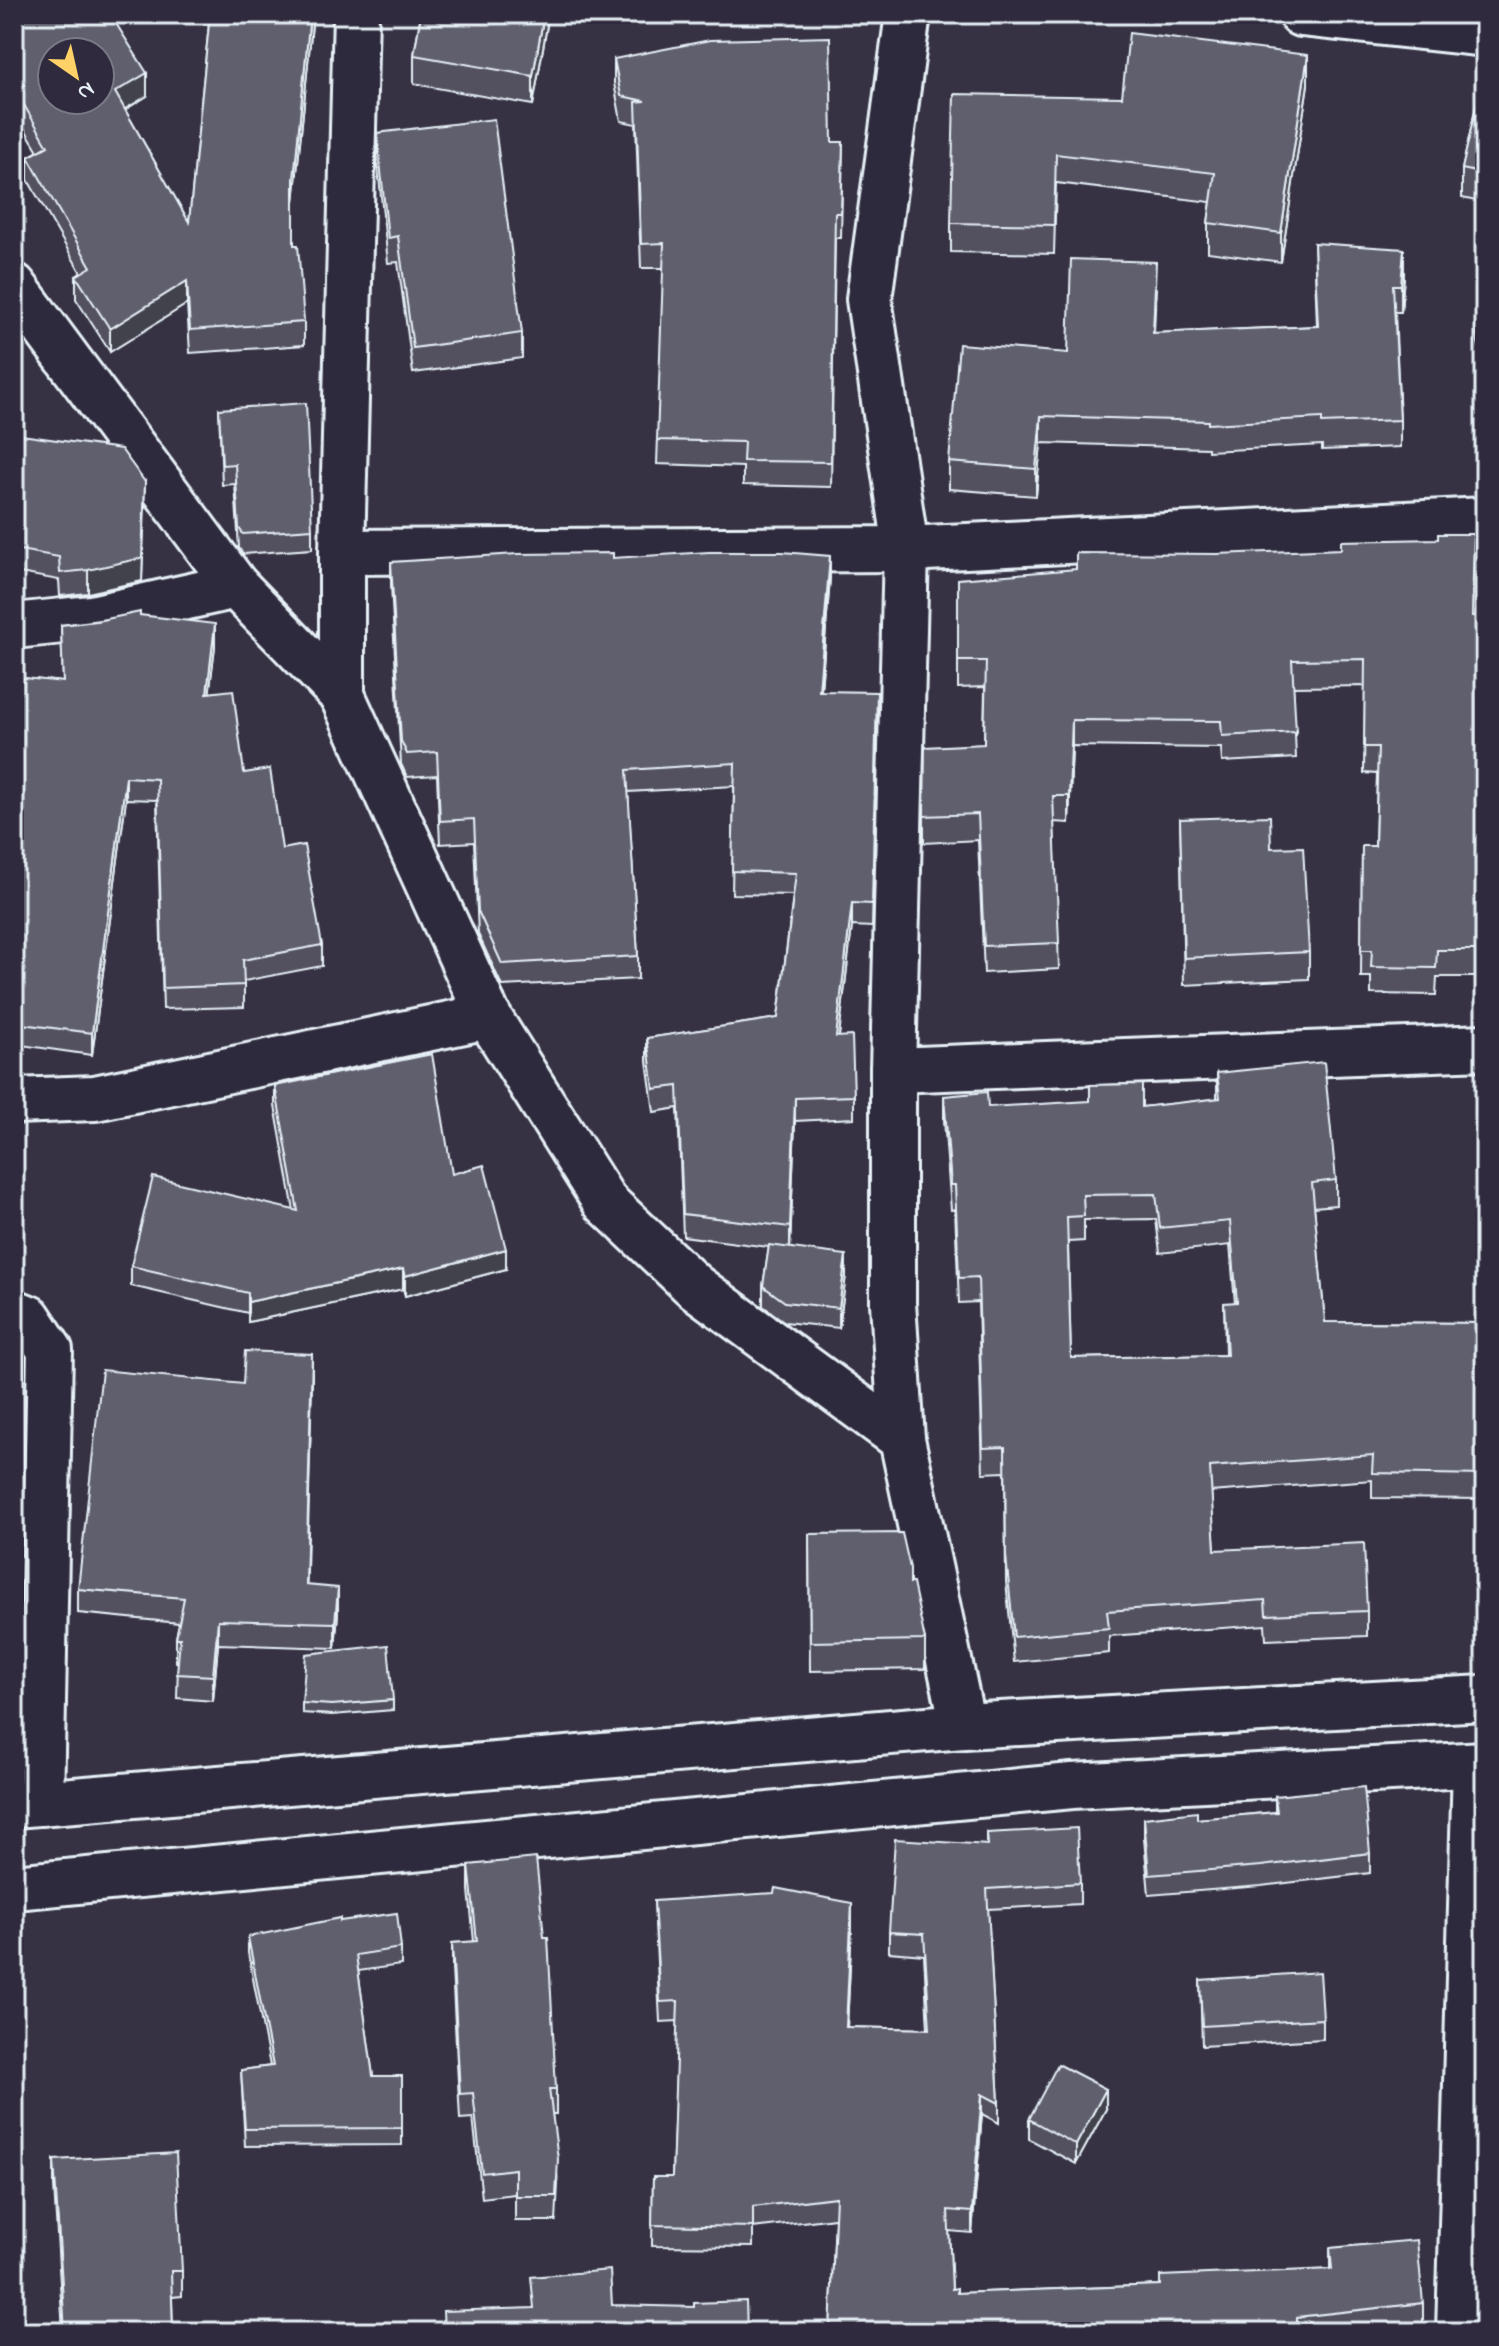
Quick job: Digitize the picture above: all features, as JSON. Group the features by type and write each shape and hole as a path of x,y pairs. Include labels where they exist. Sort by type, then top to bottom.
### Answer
{"street":[{"path":"342,695 342,552 356,14"},
{"path":"908,14 869,299 906,549 893,1070 893,1303 902,1439 963,1726"},
{"path":"1301,14 1485,34"},
{"path":"14,286 236,586 342,695 488,1016 605,1202 694,1286 902,1439"},
{"path":"342,552 906,549 1485,520"},
{"path":"14,626 92,618 236,586"},
{"path":"14,1101 95,1098 488,1016"},
{"path":"893,1070 1485,1047"},
{"path":"14,1312 29,1318 50,1350 28,1804 963,1726 1485,1698"},
{"path":"1052,1721 1072,1786"},
{"path":"14,1887 1072,1786 1480,1764 1459,2332"}],"building":[{"path":"14,14 110,14 147,73 116,91 116,36 36,36 36,116 116,116 116,94 189,222 210,14 310,14 294,179 294,245 298,245 304,322 190,330 187,281 110,329 76,276 91,267 28,157 48,146 14,88"},
{"path":"421,14 544,14 533,76 414,55"},
{"path":"1129,33 1308,55 1281,233 1208,223 1215,173 1056,154 1054,225 951,223 954,94 1122,97"},
{"path":"830,37 832,142 843,142 841,213 835,213 831,462 743,461 744,442 657,440 664,243 641,244 636,102 645,101 621,96 614,59 710,40"},
{"path":"1485,66 1485,174 1462,169"},
{"path":"494,119 522,333 413,348 398,236 388,238 377,133"},
{"path":"1314,243 1404,249 1401,285 1393,285 1400,420 1322,423 1322,418 1208,424 1208,421 1041,416 1036,469 949,462 959,344 1068,353 1071,259 1156,262 1153,333 1318,326"},
{"path":"1485,308 1485,345 1477,310"},
{"path":"306,403 312,529 243,534 239,528 235,464 222,465 219,409"},
{"path":"14,434 121,449 145,482 142,558 60,573 59,557 14,549"},
{"path":"1438,534 1474,534 1472,616 1485,616 1485,950 1437,950 1436,968 1371,967 1372,950 1361,950 1362,846 1375,846 1378,747 1364,747 1365,659 1292,660 1296,732 1222,736 1221,721 1072,720 1069,796 1053,796 1059,943 984,946 978,814 924,816 925,747 984,744 986,661 958,661 958,579 1076,569 1076,553 1217,554 1341,549 1341,541 1438,539"},
{"path":"709,552 782,552 830,556 819,691 877,692 872,904 852,903 836,1037 852,1036 854,1096 795,1098 790,1227 683,1214 678,1086 654,1089 647,1038 778,1018 796,873 732,871 735,763 627,770 638,956 502,964 478,911 474,819 440,821 437,752 407,754 401,741 391,562 517,554 613,553 613,558"},
{"path":"140,612 140,615 215,624 207,693 233,690 244,773 270,769 282,849 304,845 322,945 243,960 244,985 163,988 157,779 126,777 92,1033 14,1023 14,677 63,682 61,625"},
{"path":"1270,816 1271,848 1303,847 1309,952 1184,958 1180,819"},
{"path":"432,1054 452,1174 484,1165 506,1249 405,1276 403,1269 248,1302 248,1293 131,1266 153,1177 298,1211 275,1086"},
{"path":"1324,1062 1336,1180 1312,1183 1325,1322 1485,1323 1485,1475 1372,1473 1373,1455 1210,1467 1215,1550 1364,1543 1367,1611 1266,1615 1265,1600 1107,1611 1109,1628 1014,1637 1006,1556 1005,1447 983,1448 978,1277 959,1278 955,1185 951,1185 944,1096 987,1092 988,1107 1090,1101 1090,1085 1142,1084 1142,1107 1220,1098 1217,1073","holes":["1156,1194 1160,1228 1230,1221 1237,1302 1224,1303 1227,1355 1071,1358 1067,1217 1084,1216 1083,1195"]},
{"path":"769,1245 846,1255 839,1308 785,1302 763,1286"},
{"path":"245,1351 312,1354 306,1585 338,1588 335,1623 218,1620 213,1676 177,1674 180,1638 176,1638 184,1598 78,1589 102,1370 243,1384"},
{"path":"902,1533 910,1583 913,1583 925,1640 810,1642 809,1534"},
{"path":"388,1645 393,1700 332,1705 302,1703 306,1654"},
{"path":"1364,1787 1370,1853 1149,1875 1144,1818 1197,1812 1197,1819 1277,1812 1275,1796"},
{"path":"1077,1828 1080,1883 987,1889 999,2103 982,2094 972,2212 948,2210 952,2289 957,2288 957,2293 1160,2285 1160,2276 1332,2269 1330,2248 1417,2240 1423,2303 1297,2317 1297,2330 830,2332 836,2197 753,2207 753,2227 652,2225 653,2177 672,2177 678,2001 660,2002 654,1901 774,1893 775,1888 852,1903 846,2027 930,2029 924,1934 889,1932 895,1839 988,1845 987,1833"},
{"path":"536,1858 544,1937 548,1937 556,2089 549,2089 558,2159 556,2196 515,2196 515,2169 482,2173 473,2093 460,2094 452,1943 477,1941 469,1865"},
{"path":"397,1913 401,1948 356,1955 373,2076 402,2076 402,2128 245,2129 241,2070 273,2066 248,1937 340,1918 340,1921"},
{"path":"1320,1972 1323,2019 1202,2026 1200,1980"},
{"path":"1058,2064 1106,2089 1076,2145 1029,2119"},
{"path":"176,2153 182,2271 171,2271 173,2332 65,2332 54,2160"},
{"path":"610,2270 612,2305 694,2307 694,2303 746,2301 747,2332 444,2332 443,2311 534,2308 531,2277"}]}
